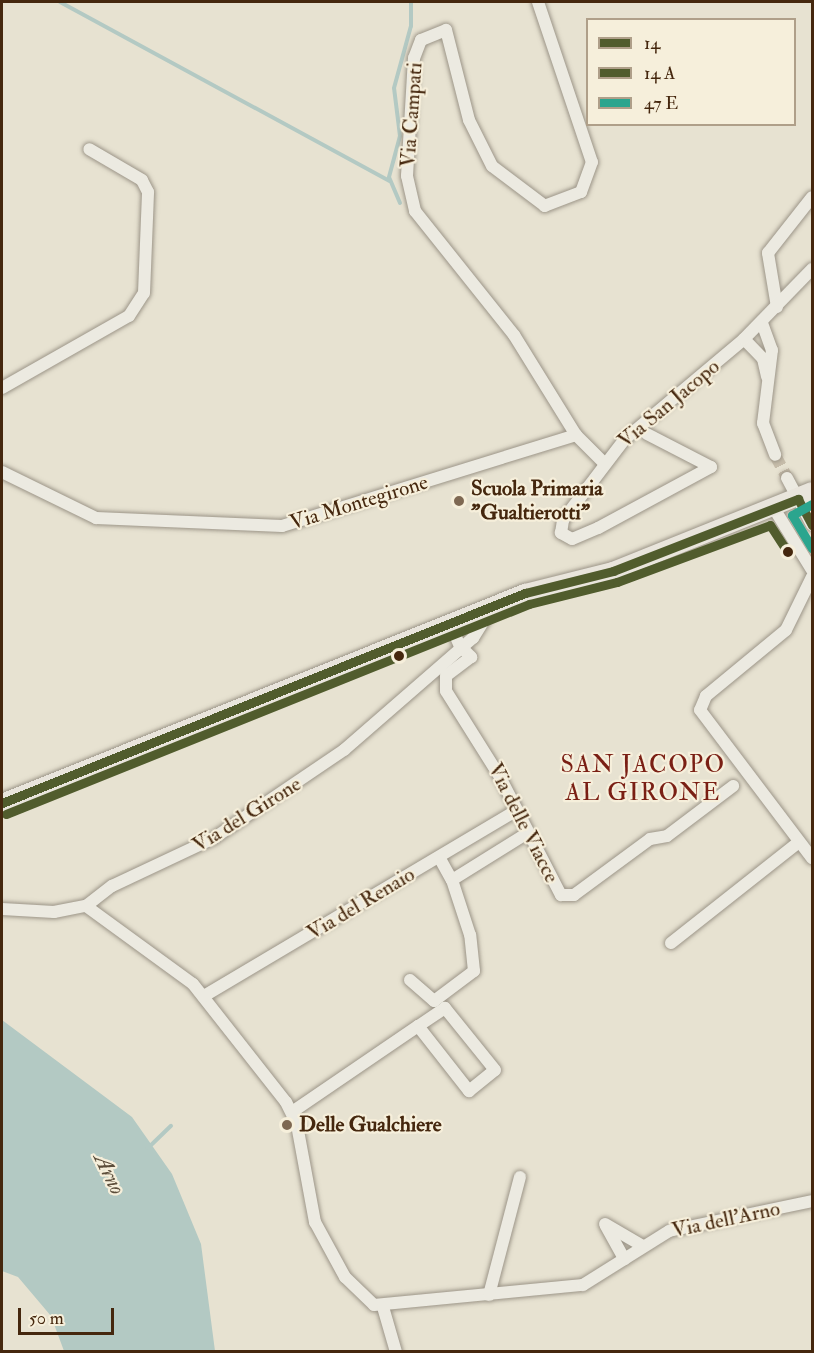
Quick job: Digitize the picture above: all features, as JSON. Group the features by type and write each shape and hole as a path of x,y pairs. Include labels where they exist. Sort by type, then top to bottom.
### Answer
{"main road":[{"path":"2,803 491,609 775,510 805,495"}],"street":[{"name":"Via Campati","path":"538,2 592,162 585,187 545,206 492,166 470,120 446,30 421,40 414,58 407,176 415,211 514,335 576,435 604,463"},
{"path":"2,388 129,316 144,293 148,192 142,180 89,149"},
{"path":"777,307 768,253 813,197"},
{"name":"Via San Jacopo","path":"647,434 711,467 598,528 566,538 560,530 563,520 604,463 635,428 762,323 813,269"},
{"path":"762,323 772,345 763,423 775,455"},
{"path":"744,339 762,359 767,378"},
{"name":"Via Montegirone","path":"2,472 96,519 282,526 576,435"},
{"path":"788,478 805,495 813,525"},
{"path":"775,510 813,570"},
{"path":"813,577 791,624 706,696 700,710 813,858"},
{"name":"Via del Girone","path":"2,909 54,912 86,906 112,886 214,838 308,778 479,631 491,609"},
{"path":"451,626 460,646"},
{"name":"Via delle Viacce","path":"460,646 471,657 446,676 444,686 500,777 526,834 561,895 574,895 650,839 667,836 732,786"},
{"name":"Via del Renaio","path":"204,996 517,810"},
{"path":"452,880 526,834"},
{"path":"671,943 799,842"},
{"path":"410,980 434,1001 474,971 470,935 452,880 439,857"},
{"path":"86,906 177,970 204,996 292,1112 315,1222 351,1285 383,1307 396,1352"},
{"path":"292,1112 418,1026 445,1008 495,1070 469,1092 418,1026"},
{"path":"489,1295 520,1177"},
{"name":"Via dell'Arno","path":"643,1246 677,1229 813,1201"},
{"path":"383,1307 583,1285 624,1259 643,1246 605,1224 624,1259"}],"water":[{"name":"Arno","path":"2,1020 132,1117 172,1174 201,1244 215,1351 64,1351 51,1316 18,1277 2,1271"}],"waterway":[{"path":"60,2 390,181"},
{"path":"400,203 389,177 400,136 394,88 411,26 411,2"},
{"path":"148,1148 171,1126"}],"tunnel":[{"path":"775,455 787,478"}],"transit line":[{"name":"14","path":"2,803 525,593 613,571 798,499 812,525"},
{"path":"812,504 792,515 812,548"},
{"path":"6,814 529,604 617,582 770,525 788,553"}],"place":[{"name":"Scuola Primaria \"Gualtierotti\"","path":"459,501"},
{"name":"Delle Gualchiere","path":"287,1125"}],"district":[{"name":"SAN JACOPO AL GIRONE","path":"643,779"}]}
